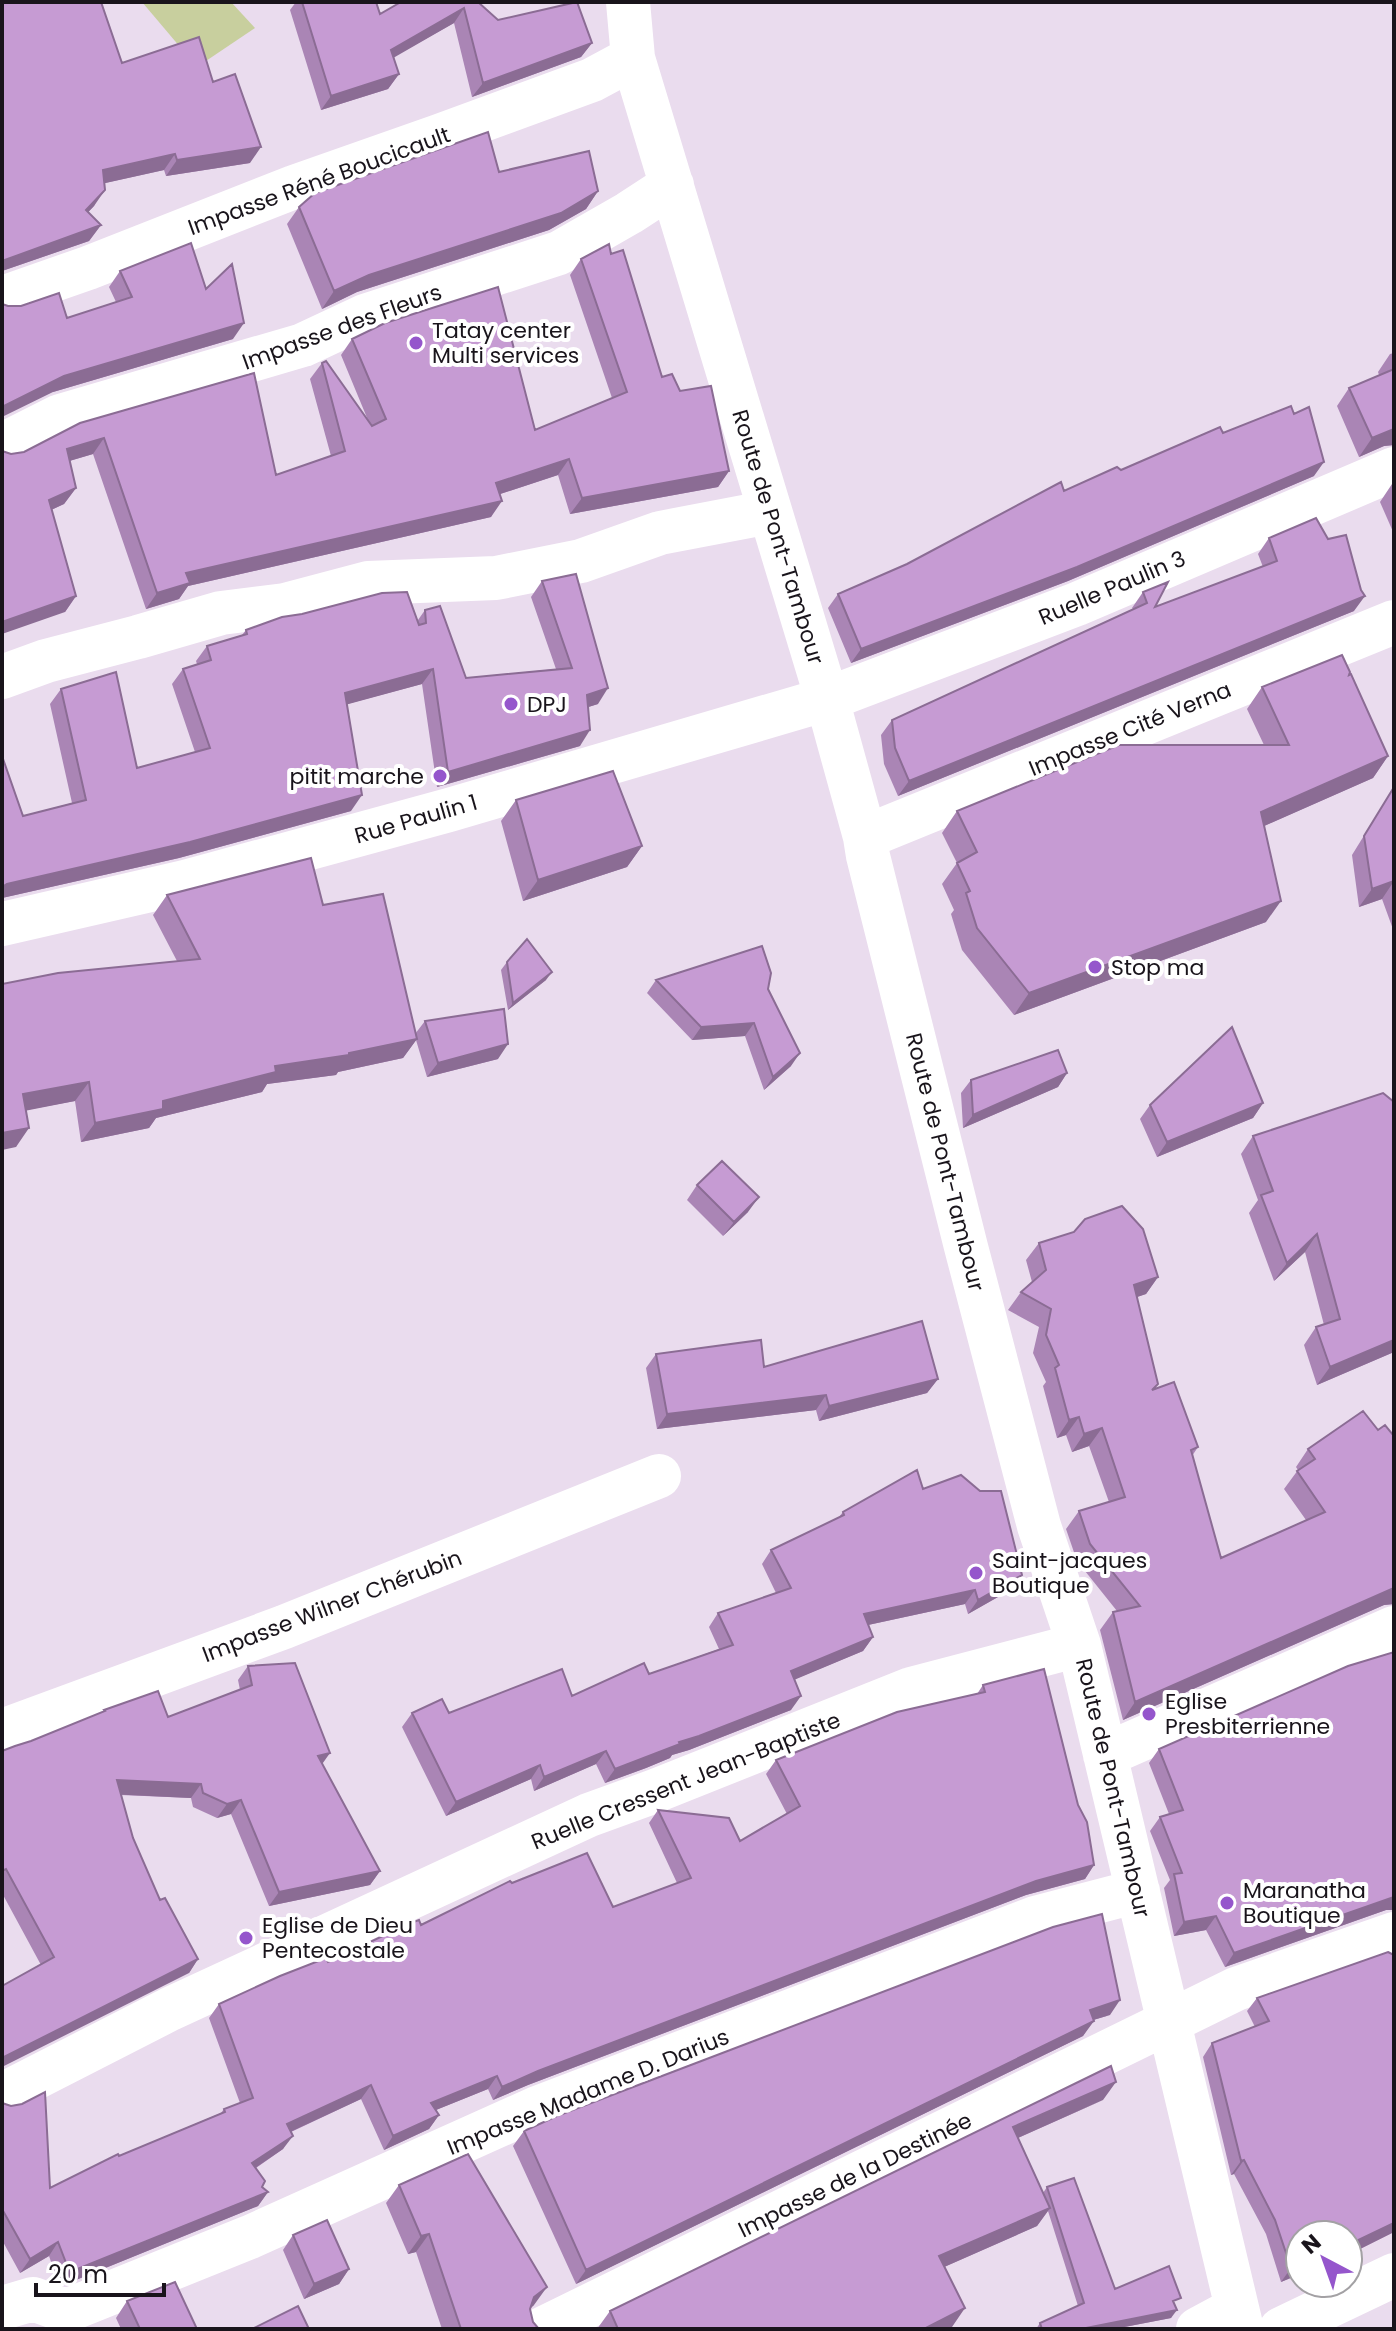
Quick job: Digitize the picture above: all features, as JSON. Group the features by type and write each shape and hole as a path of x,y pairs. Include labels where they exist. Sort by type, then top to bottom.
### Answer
{"street":[{"name":"Route de Pont-Tambour","path":"629,2 633,58 827,699 865,837 962,1232 1039,1526 1079,1645 1240,2319"},
{"name":"Impasse Réné Boucicault","path":"2,298 88,268 294,187 592,80 633,58"},
{"name":"Impasse des Fleurs","path":"2,445 60,416 303,345 365,316 559,253 672,185"},
{"name":"Ruelle Paulin 3","path":"827,699 1077,604 1394,469"},
{"path":"2,677 46,661 221,613 285,605 368,583 496,578 581,561 660,533 770,512"},
{"name":"Impasse Cité Verna","path":"865,837 1394,622"},
{"name":"Rue Paulin 1","path":"2,924 214,874 449,810 827,699"},
{"name":"Impasse Wilner Chérubin","path":"2,1731 284,1627 659,1476"},
{"path":"1105,1755 1394,1628"},
{"name":"Ruelle Cressent Jean-Baptiste","path":"2,2095 170,2009 589,1815 911,1689 1079,1645"},
{"name":"Impasse Madame D. Darius","path":"2,2308 33,2299 66,2311 250,2237 537,2108 1035,1918 1138,1891"},
{"name":"Impasse de la Destinée","path":"542,2329 1236,1989 1394,1934"},
{"path":"1281,2329 1394,2275"},
{"path":"1198,2329 1240,2319"}],"green space":[{"path":"142,2 231,2 255,28 197,67"}],"building":[{"path":"2,2 101,2 122,63 199,37 213,82 235,74 261,147 177,160 175,154 103,170 105,190 86,210 101,225 2,261"},
{"path":"302,2 376,2 380,14 401,2 478,2 498,20 577,2 592,43 483,83 464,8 391,50 399,74 331,96"},
{"path":"488,132 499,172 589,151 598,191 561,213 369,275 334,291 299,207 315,193"},
{"path":"191,243 206,289 232,264 244,323 64,376 2,407 2,304 21,306 59,293 67,318 132,297 120,271"},
{"path":"609,244 611,254 623,250 662,377 672,374 680,391 711,386 729,471 582,498 569,459 496,483 502,501 186,573 190,583 157,593 104,438 67,449 76,488 49,500 76,596 2,622 2,451 11,454 24,452 80,423 254,373 276,475 345,451 322,363 326,361 372,426 386,419 352,339 385,323 498,287 535,430 627,392 581,259"},
{"path":"1394,369 1394,429 1372,438 1349,388"},
{"path":"1291,406 1294,414 1309,407 1324,462 1077,567 861,649 838,594 907,564 1061,482 1064,491 1220,427 1223,433"},
{"path":"1316,518 1328,539 1346,535 1365,596 909,781 895,748 892,720 1147,603 1143,592 1168,582 1155,607 1277,561 1269,538"},
{"path":"576,574 608,688 587,695 590,730 448,772 433,669 345,693 362,795 190,842 2,887 2,756 23,816 86,800 61,689 116,672 137,768 210,748 183,669 211,660 207,646 247,634 246,630 282,617 382,593 407,592 419,625 426,623 425,610 440,606 466,678 572,668 542,581"},
{"path":"1342,655 1388,756 1261,812 1281,901 1029,993 977,928 966,893 970,891 957,863 977,852 957,811 1119,745 1289,745 1262,687"},
{"path":"613,771 642,846 538,880 516,800"},
{"path":"1394,787 1394,881 1372,889 1364,836"},
{"path":"311,858 323,905 383,894 417,1039 349,1055 275,1066 276,1072 163,1101 163,1109 95,1123 89,1082 23,1094 29,1128 2,1133 2,984 58,973 200,959 167,895"},
{"path":"527,939 552,972 513,1003 507,962"},
{"path":"762,946 771,973 768,989 800,1053 773,1077 754,1023 701,1027 656,980"},
{"path":"504,1009 508,1044 438,1063 425,1021"},
{"path":"1232,1027 1263,1103 1167,1142 1150,1105"},
{"path":"1058,1050 1067,1073 973,1115 971,1080"},
{"path":"1383,1093 1394,1102 1394,1340 1330,1367 1316,1327 1340,1319 1317,1234 1287,1263 1261,1195 1273,1191 1253,1136"},
{"path":"722,1161 759,1197 734,1222 697,1185"},
{"path":"1122,1206 1143,1229 1158,1277 1134,1285 1158,1384 1152,1390 1174,1382 1198,1447 1191,1450 1221,1558 1325,1512 1297,1471 1315,1459 1308,1449 1363,1411 1378,1430 1385,1425 1394,1436 1394,1588 1135,1702 1113,1612 1140,1606 1090,1544 1079,1511 1125,1497 1102,1428 1084,1434 1079,1417 1069,1420 1055,1368 1059,1365 1046,1335 1051,1309 1021,1292 1046,1270 1039,1243 1074,1232 1085,1219"},
{"path":"922,1321 938,1379 829,1406 826,1395 667,1414 656,1354 761,1340 764,1367"},
{"path":"917,1470 923,1489 961,1475 980,1491 1001,1491 1022,1575 978,1600 975,1590 864,1614 873,1637 791,1671 801,1696 615,1769 606,1751 544,1777 540,1765 456,1802 412,1713 442,1699 449,1713 562,1669 572,1696 644,1663 649,1674 733,1645 718,1613 791,1588 771,1550 844,1515 843,1512"},
{"path":"1394,1652 1394,1897 1234,1953 1216,1916 1184,1922 1174,1874 1182,1873 1160,1817 1183,1810 1159,1749 1348,1666"},
{"path":"295,1663 330,1753 318,1756 380,1871 279,1892 241,1800 227,1804 203,1793 201,1784 117,1780 133,1838 160,1900 165,1898 198,1959 2,2058 2,1986 54,1957 6,1869 2,1871 2,1751 158,1691 168,1717 252,1685 248,1666"},
{"path":"1044,1669 1078,1805 1087,1822 1094,1865 1036,1881 502,2087 497,2076 431,2103 439,2115 393,2136 371,2085 287,2124 293,2136 252,2163 265,2181 262,2187 268,2192 75,2270 68,2268 58,2242 30,2259 2,2209 2,2103 11,2106 22,2104 45,2092 50,2188 118,2154 253,2098 219,2004 326,1958 328,1962 408,1924 419,1920 421,1925 510,1881 512,1883 587,1853 613,1907 691,1878 658,1810 729,1818 740,1841 800,1806 776,1760 897,1712 985,1692 983,1685"},
{"path":"1102,1914 1120,2000 1090,2010 1094,2021 586,2270 524,2131 1053,1927"},
{"path":"1388,1952 1394,1955 1394,2223 1364,2237 1364,2219 1284,2219 1284,2247 1275,2220 1244,2160 1241,2161 1212,2043 1269,2021 1257,1998"},
{"path":"1111,2066 1116,2082 1013,2127 1050,2208 939,2256 965,2308 924,2329 618,2329 610,2311"},
{"path":"468,2154 547,2287 534,2297 530,2309 533,2322 539,2329 461,2329 429,2234 421,2236 399,2185"},
{"path":"1074,2178 1115,2289 1169,2266 1181,2298 1173,2301 1177,2310 1081,2329 1042,2329 1040,2323 1084,2303 1047,2187"},
{"path":"327,2220 349,2269 314,2284 293,2235"},
{"path":"175,2282 197,2329 140,2329 127,2301"},
{"path":"298,2306 309,2329 252,2329"}],"place":[{"name":"Tatay center Multi services","path":"416,343"},
{"name":"DPJ","path":"511,704"},
{"name":"pitit marche","path":"440,776"},
{"name":"Stop ma","path":"1095,967"},
{"name":"Saint-jacques Boutique","path":"976,1573"},
{"name":"Eglise Presbiterrienne","path":"1149,1714"},
{"name":"Maranatha Boutique","path":"1227,1903"},
{"name":"Eglise de Dieu Pentecostale","path":"246,1938"}]}
